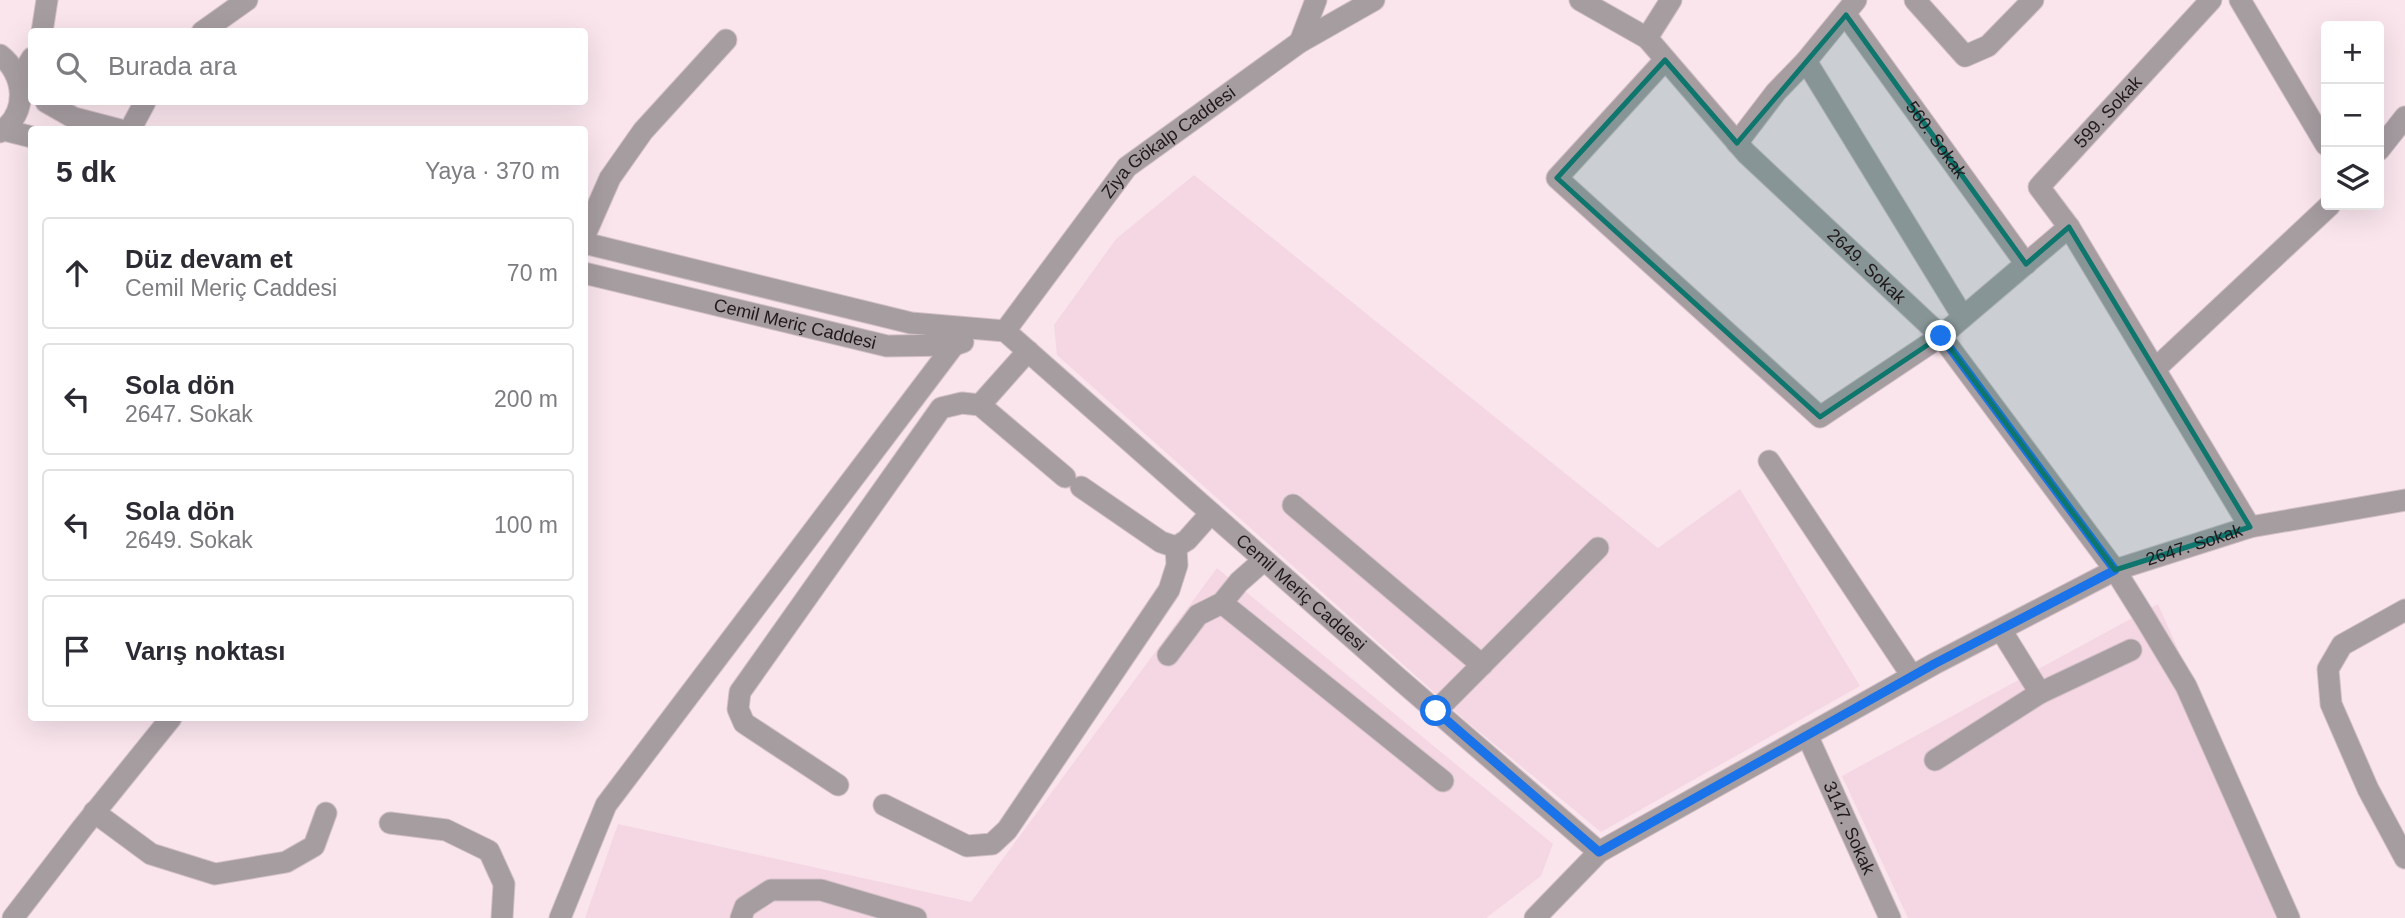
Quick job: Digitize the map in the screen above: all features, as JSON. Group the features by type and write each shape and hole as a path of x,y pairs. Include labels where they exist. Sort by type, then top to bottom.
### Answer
{"street":[{"path":"42,28 47,0"},
{"path":"208,28 247,0"},
{"path":"1300,42 1315,0"},
{"name":"Ziya Gökalp Caddesi","path":"1006,331 1127,167 1300,42 1374,0"},
{"name":"2649. Sokak","path":"1580,0 1647,38 1737,143 1941,336 2115,570 2186,686 2289,918"},
{"path":"1647,38 1671,0"},
{"path":"1915,0 1965,55 1988,46 2034,0"},
{"name":"599. Sokak","path":"2069,227 2039,187 2211,0"},
{"path":"2240,0 2321,137"},
{"path":"1737,143 1776,92 1851,7"},
{"name":"560. Sokak","path":"1851,7 2026,264"},
{"path":"588,228 610,178 643,131 726,40"},
{"path":"0,55 9,61 24,86 16,114 2,131 28,136"},
{"path":"1665,60 1557,178 1820,417 1941,336 2069,227 2250,527"},
{"path":"1806,61 1963,317"},
{"path":"51,105 74,118 105,126"},
{"path":"132,126 143,105"},
{"path":"2381,147 2405,117"},
{"path":"2155,369 2325,210"},
{"name":"Cemil Meriç Caddesi","path":"588,244 911,323 1006,331 1599,852"},
{"name":"Cemil Meriç Caddesi","path":"588,274 887,346 954,345 1006,331"},
{"path":"560,918 606,805 954,345"},
{"path":"980,405 1028,351"},
{"path":"838,785 744,723 738,709 740,692 941,408 962,403 980,405 1073,482 1161,542 1176,547"},
{"path":"1769,461 1912,676"},
{"name":"2647. Sokak","path":"1535,918 1599,852 1912,676 2115,570 2250,527 2405,500"},
{"path":"1293,505 1482,665"},
{"path":"1176,547 1187,540 1211,513"},
{"path":"884,805 967,846 992,844 1007,830 1169,590 1177,565 1176,547"},
{"path":"1436,711 1598,548"},
{"path":"1168,655 1198,615 1222,603 1239,582 1264,560"},
{"path":"1222,603 1443,781"},
{"path":"2405,610 2342,645 2328,669 2331,704 2368,789 2405,858"},
{"path":"2001,630 2040,694"},
{"path":"1935,760 2040,694 2131,650"},
{"path":"13,918 94,812 169,721"},
{"name":"3147. Sokak","path":"1807,735 1890,918"},
{"path":"94,812 151,854 215,874 286,862 314,846 326,813"},
{"path":"390,823 446,830 489,851 504,884 502,918"},
{"path":"741,918 745,907 771,890 821,890 916,918"}],"highlighted area":[{"path":"1846,15 2026,264 2069,227 2250,527 2115,570 1941,336 1820,417 1557,178 1665,60 1737,143"}],"shaded area":[{"path":"1194,175 1658,548 1740,489 1860,686 1601,832 1465,720 1057,355 1054,325 1116,239"},
{"path":"1217,568 1553,844 1541,876 1486,918 585,918 618,824 971,902"},
{"path":"2158,604 2296,918 1908,918 1842,776"}],"route":[{"path":"1436,711 1599,852 1934,664 2115,570 1941,336"}]}
